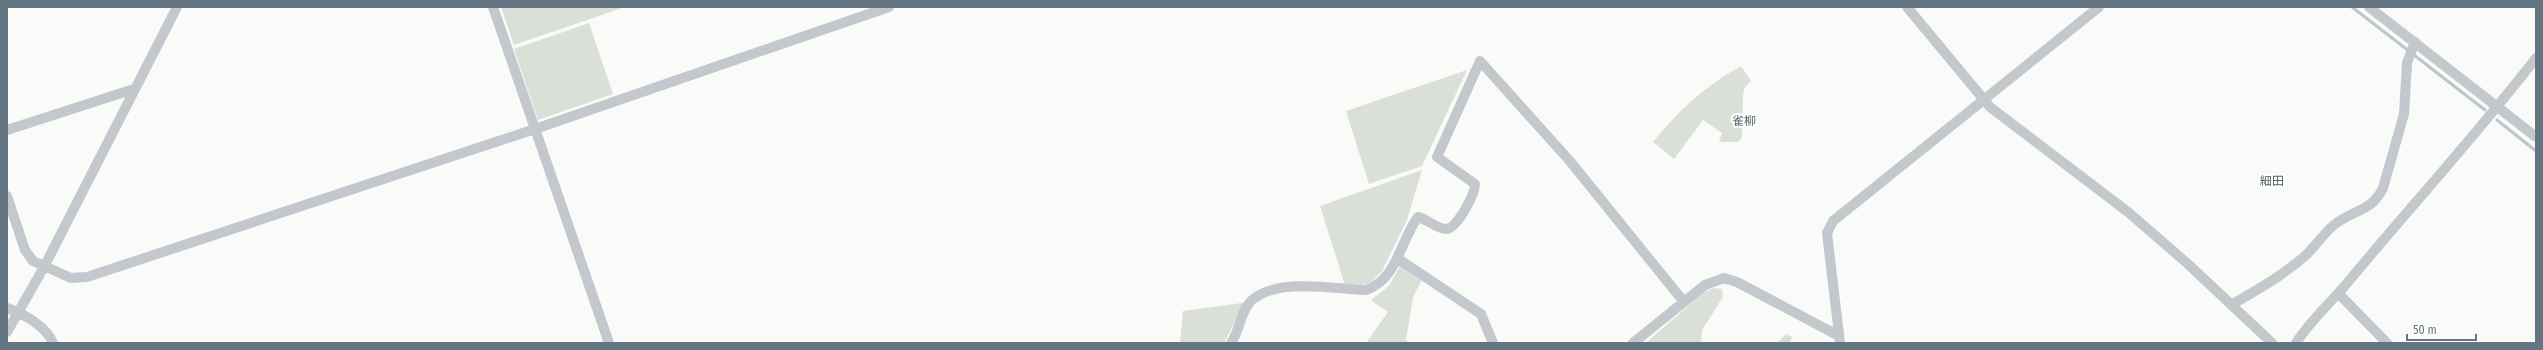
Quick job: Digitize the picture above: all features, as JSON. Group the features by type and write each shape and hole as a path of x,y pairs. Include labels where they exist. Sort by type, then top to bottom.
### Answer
{"street":[{"path":"7,332 44,267 177,7"},
{"path":"493,7 609,343"},
{"path":"7,196 25,250 33,262 71,278 87,277 535,128 889,7"},
{"path":"1907,7 1983,100 2128,212 2272,343"},
{"path":"1840,340 1827,233 1829,226 1983,100 2100,7"},
{"path":"2369,7 2536,137"},
{"path":"2231,305 2271,282 2305,256 2334,224 2371,206 2378,199 2384,188 2404,114 2407,63 2415,42"},
{"path":"2296,343 2307,327 2339,294 2498,107 2536,58"},
{"path":"1231,343 1244,312 1251,302 1259,296 1283,286 1366,290 1374,288 1386,278 1418,217 1448,229 1454,226 1472,195 1475,184 1472,180 1440,161 1437,157 1480,61 1569,160 1684,302"},
{"path":"7,130 134,89"},
{"path":"1397,258 1481,314 1493,343"},
{"path":"1633,343 1684,302 1715,280 1730,279 1840,340"},
{"path":"2339,294 2387,343"},
{"path":"7,308 18,313 43,329 53,343"}],"shaded area":[{"path":"501,7 625,7 514,45"},
{"path":"589,23 613,94 538,120 514,49"},
{"path":"1741,66 1751,81 1744,89 1742,138 1738,142 1719,142 1722,133 1703,120 1674,159 1653,142 1672,120 1704,90 1728,73"},
{"path":"1467,70 1422,166 1369,184 1346,111"},
{"path":"1422,170 1407,220 1382,271 1369,284 1345,285 1320,206"},
{"path":"1401,264 1422,280 1413,297 1406,340 1410,343 1366,343 1388,312 1371,300 1389,286"},
{"path":"1713,288 1722,289 1723,297 1702,330 1701,343 1646,343 1703,293"},
{"path":"1242,303 1244,304 1224,343 1180,343 1183,311"},
{"path":"1786,334 1792,337 1790,343 1777,343"}],"waterway":[{"path":"2352,7 2485,110"},
{"path":"2497,120 2536,151"}],"district":[{"name":"雀柳","path":"1744,121"},
{"name":"細田","path":"2272,181"}]}
